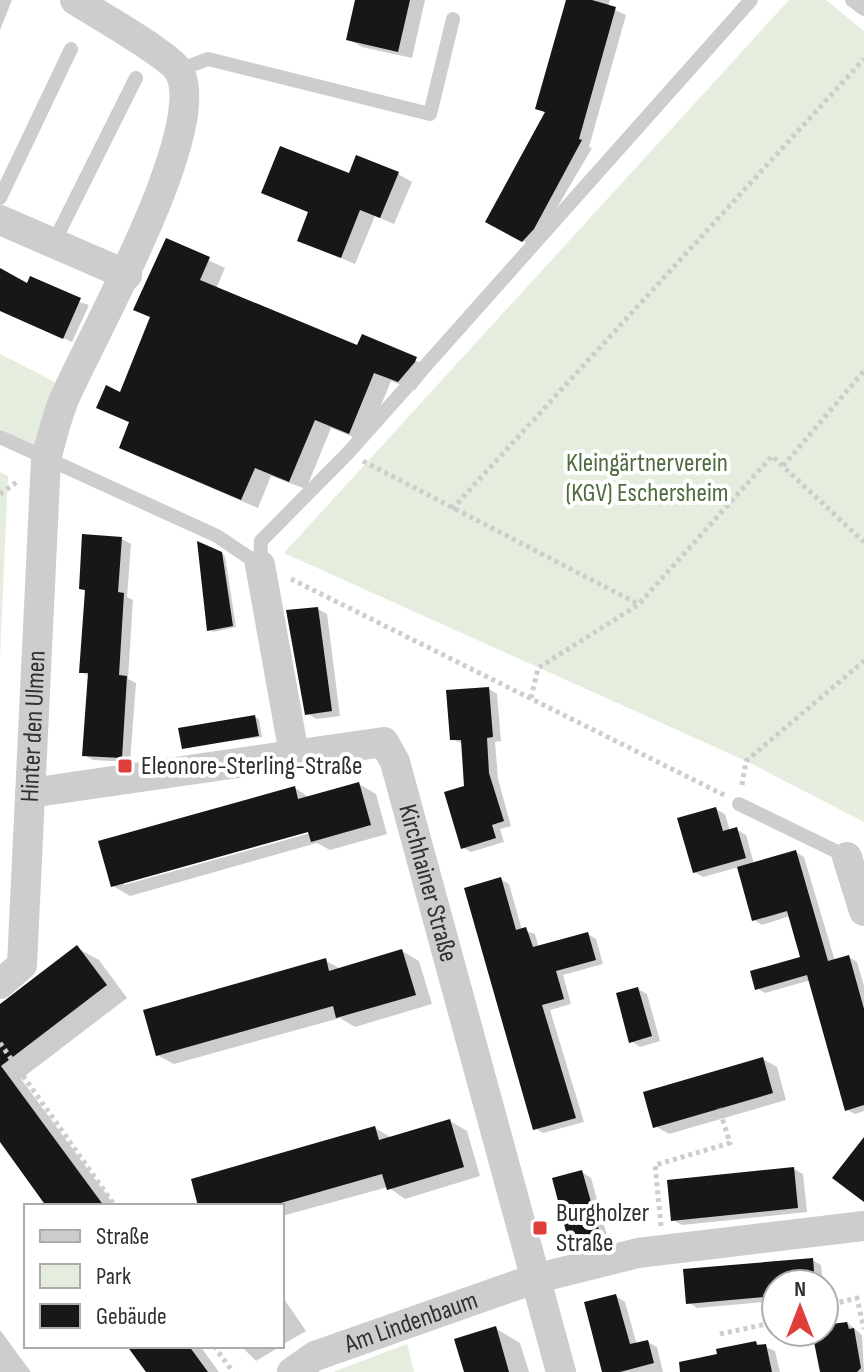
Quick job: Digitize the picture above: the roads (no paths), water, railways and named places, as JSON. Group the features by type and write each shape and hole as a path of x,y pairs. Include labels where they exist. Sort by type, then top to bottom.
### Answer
{"street":[{"path":"46,459 64,397 127,275 185,119 186,91 179,70 75,0"},
{"path":"0,220 127,275"},
{"name":"Hinter den Ulmen","path":"0,984 22,965 46,459"},
{"path":"260,565 294,754"},
{"name":"Kirchhainer Straße","path":"30,793 384,742 395,762 561,1372"},
{"path":"856,860 864,911"},
{"path":"534,1279 663,1251 864,1226"},
{"name":"Am Lindenbaum","path":"292,1372 315,1356 534,1279"}],"lane":[{"path":"260,565 261,541 348,453 751,0"},
{"path":"852,0 864,9"},
{"path":"179,70 208,59 430,114 453,19"},
{"path":"0,198 71,49"},
{"path":"54,242 136,78"},
{"path":"0,437 46,459 67,464 217,536 260,565"},
{"path":"739,804 856,860"}],"place":[{"name":"Eleonore-Sterling-Straße","path":"125,766"},
{"name":"Burgholzer Straße","path":"540,1228"}],"park label":[{"name":"Kleingärtnerverein (KGV) Eschersheim","path":"647,478"}]}
